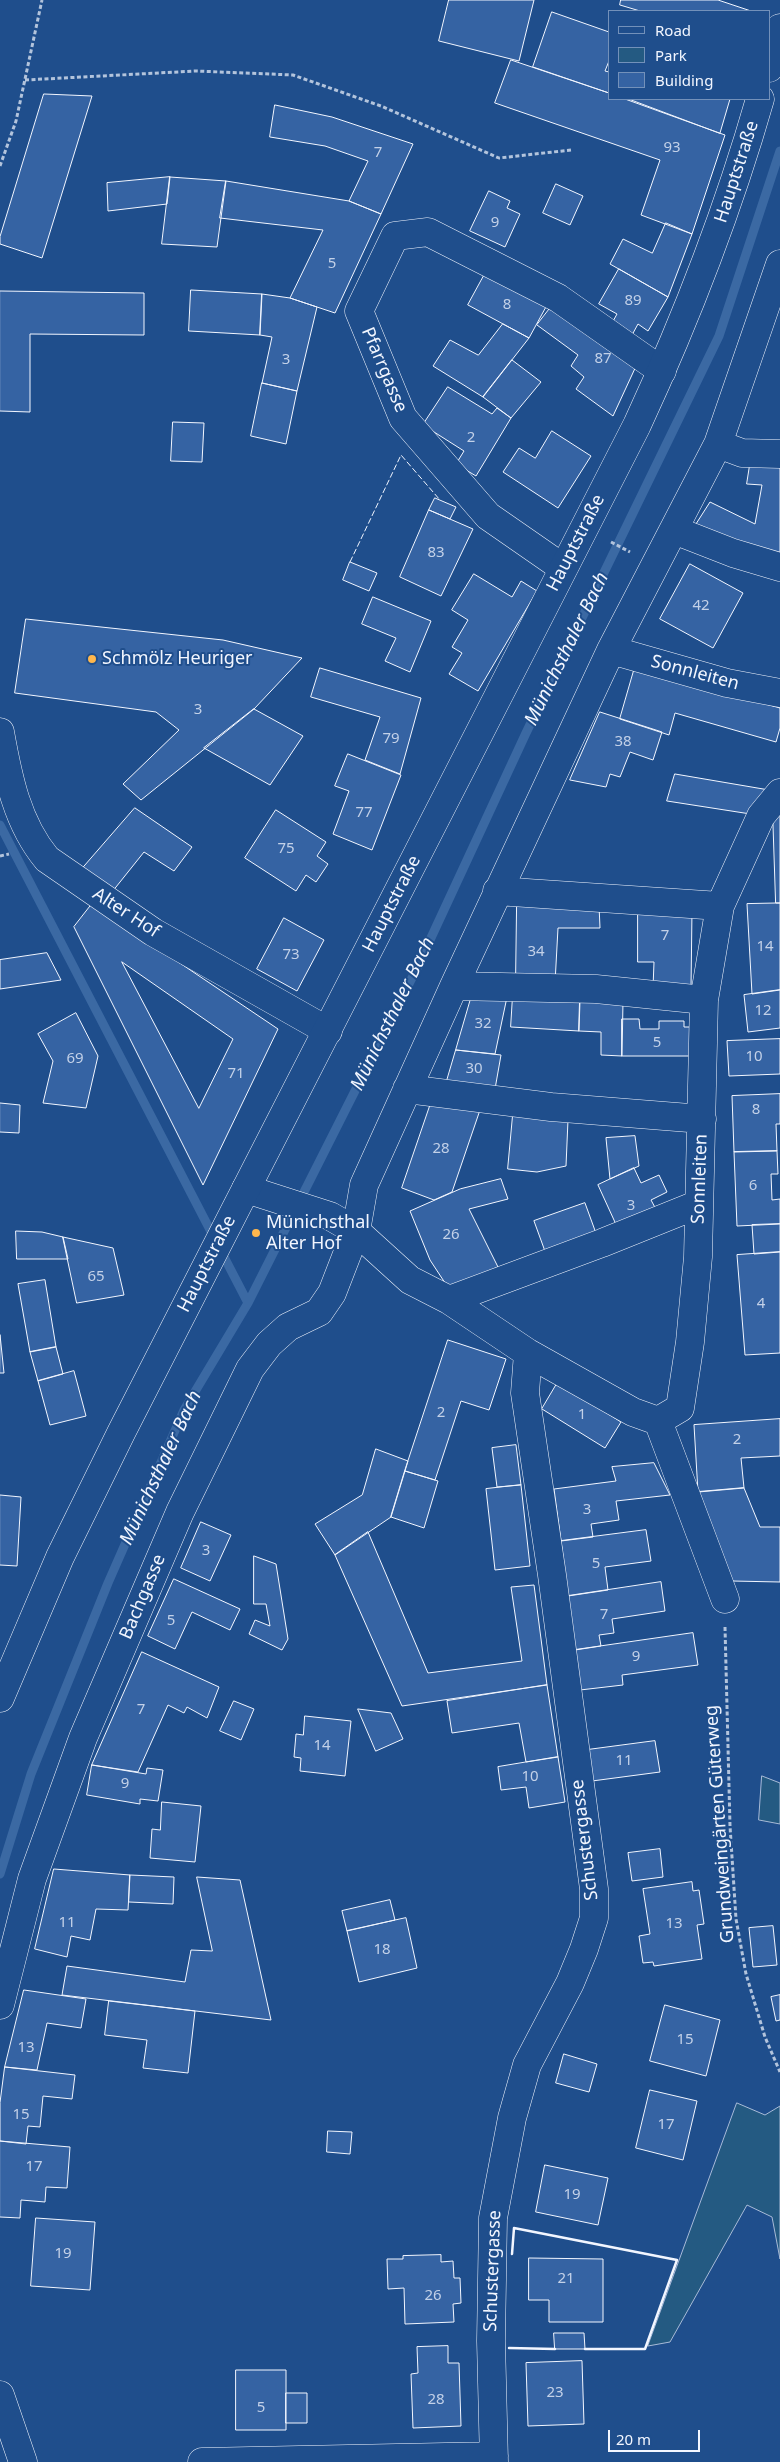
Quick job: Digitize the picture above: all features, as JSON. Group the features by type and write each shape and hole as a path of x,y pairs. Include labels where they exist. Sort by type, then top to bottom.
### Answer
{"street":[{"path":"770,64 780,28"},
{"name":"Hauptstraße","path":"0,1698 60,1557 227,1224 328,1031 662,371 696,290 722,220 760,100"},
{"name":"Pfarrgasse","path":"563,568 488,516 403,418 359,311 395,236 428,232 558,298 662,371"},
{"path":"356,1231 364,1184 497,891 611,650 718,444 780,264"},
{"path":"718,444 742,453 780,454"},
{"path":"674,530 733,553 780,567"},
{"name":"Sonnleiten","path":"611,650 727,683 780,693"},
{"name":"Alter Hof","path":"0,732 7,772 22,820 35,845 47,859 153,932 328,1031"},
{"name":"Sonnleiten","path":"658,1421 680,1408 690,1342 698,1257 704,1000 720,906 760,816 780,793"},
{"path":"497,891 720,906"},
{"path":"454,986 596,989 704,1000"},
{"path":"407,1089 551,1107 702,1119"},
{"path":"246,1189 330,1216 356,1231 410,1280 449,1300 528,1353 633,1412 658,1421 725,1599"},
{"path":"449,1300 602,1243 699,1204"},
{"name":"Bachgasse","path":"0,2005 32,1879 83,1738 180,1512 250,1369 269,1344 288,1327 319,1312 332,1293 356,1231"},
{"name":"Schustergasse","path":"494,2459 491,2341 493,2218 512,2118 526,2065 570,1983 594,1918 594,1889 552,1575 525,1393 528,1353"},
{"path":"0,2395 23,2462"},
{"path":"202,2462 494,2459"}],"path":[{"path":"0,166 16,122 42,0"},
{"path":"25,80 196,71 293,75 381,106 499,158 571,150"},
{"path":"607,540 638,557"},
{"name":"Grundweingärten Güterweg","path":"725,1599 726,1716 736,1918 746,1974 765,2037 780,2072"}],"green space":[{"path":"762,1776 780,1783 780,1824 759,1820"},
{"path":"737,2103 765,2115 780,2106 780,2259 772,2217 747,2205 670,2342 648,2346"}],"building":[{"path":"449,0 534,0 519,61 439,41"},
{"path":"621,0 718,0 748,10 637,10 620,5"},
{"path":"552,12 608,32 608,64 605,71 608,72 608,93 533,67"},
{"path":"511,60 608,93 608,100 628,100 725,135 692,234 641,215 660,160 495,103"},
{"path":"44,94 92,96 42,258 0,244 0,237"},
{"path":"632,100 730,100 720,133"},
{"path":"275,105 332,117 413,144 381,214 349,201 368,161 325,146 270,137"},
{"path":"170,177 226,181 217,247 162,244"},
{"path":"170,177 167,204 108,211 107,183"},
{"path":"226,181 349,201 381,214 335,313 290,298 323,230 220,218"},
{"path":"556,184 583,196 570,225 543,213"},
{"path":"489,191 510,201 507,208 520,214 505,247 470,231"},
{"path":"666,223 692,234 668,297 610,264 623,239 652,253"},
{"path":"619,269 668,297 648,331 638,324 632,335 612,323 617,314 599,304"},
{"path":"486,272 547,305 529,338 468,305"},
{"path":"191,290 262,294 260,335 189,331"},
{"path":"0,291 144,293 144,335 30,334 30,412 0,411"},
{"path":"262,294 290,298 317,307 297,391 262,383 272,337 260,335"},
{"path":"555,302 637,364 613,416 576,389 584,377 571,366 578,355 537,325"},
{"path":"503,324 529,338 483,397 433,366 450,340 478,355"},
{"path":"512,360 541,382 511,418 483,397"},
{"path":"262,383 297,391 286,444 251,436"},
{"path":"448,387 492,414 497,408 511,418 476,476 456,464 464,451 423,425"},
{"path":"173,422 204,423 202,462 171,461"},
{"path":"552,431 591,456 558,508 503,472 519,448 535,458"},
{"path":"750,465 780,466 780,559 694,527 710,502 755,524 762,485 747,484"},
{"path":"435,498 456,507 450,519 429,510"},
{"path":"429,510 473,529 441,596 400,577"},
{"path":"350,562 377,573 369,591 343,580"},
{"path":"690,564 743,593 713,648 660,619"},
{"path":"474,574 512,597 521,581 537,591 478,691 449,674 462,653 452,647 468,620 452,610"},
{"path":"373,597 431,621 410,672 385,661 396,638 362,624"},
{"path":"26,619 223,640 302,658 254,709 141,800 123,784 179,730 156,712 15,693"},
{"path":"635,667 780,708 780,728 776,742 675,713 669,735 620,719"},
{"path":"320,668 421,698 400,774 365,760 380,717 311,697"},
{"path":"254,709 303,736 270,785 204,748"},
{"path":"600,712 662,732 653,760 630,752 620,777 610,774 606,787 570,780"},
{"path":"348,754 401,775 372,850 333,834 349,791 335,786"},
{"path":"675,774 775,791 757,815 667,801"},
{"path":"135,808 192,847 174,871 144,852 112,892 82,869"},
{"path":"276,810 326,842 317,856 328,864 316,882 306,875 296,891 245,858"},
{"path":"773,813 780,813 780,903 776,903"},
{"path":"780,903 780,990 752,994 747,904"},
{"path":"92,904 278,1029 203,1185 74,927","holes":["122,962 233,1039 199,1108"]},
{"path":"517,904 599,905 600,928 558,928 555,983 516,977"},
{"path":"638,909 692,910 691,989 653,988 654,962 638,962"},
{"path":"284,918 324,940 297,991 257,969"},
{"path":"47,953 61,980 0,989 0,960"},
{"path":"780,990 780,1028 748,1032 744,995"},
{"path":"472,995 507,997 495,1054 456,1050"},
{"path":"513,995 580,1000 579,1031 511,1027"},
{"path":"580,1000 623,1001 622,1056 601,1055 601,1032 579,1031"},
{"path":"76,1013 98,1056 86,1108 43,1103 53,1061 38,1034"},
{"path":"622,1019 639,1019 640,1029 659,1029 659,1021 684,1021 684,1027 693,1027 693,1056 622,1056"},
{"path":"780,1039 780,1074 729,1076 727,1041"},
{"path":"456,1050 501,1055 495,1089 446,1084"},
{"path":"780,1094 780,1124 776,1124 777,1151 734,1152 732,1096"},
{"path":"0,1103 20,1105 19,1133 0,1132"},
{"path":"431,1103 480,1110 452,1192 434,1200 402,1188"},
{"path":"513,1115 568,1120 566,1166 537,1172 508,1169"},
{"path":"635,1136 639,1166 610,1179 606,1138"},
{"path":"777,1151 778,1174 771,1174 772,1200 780,1199 780,1224 737,1226 734,1152"},
{"path":"634,1168 641,1183 659,1175 667,1192 651,1200 658,1213 619,1231 598,1185"},
{"path":"501,1179 508,1199 469,1209 498,1267 449,1289 430,1260 410,1211 460,1189"},
{"path":"585,1203 597,1236 546,1254 534,1221"},
{"path":"780,1224 780,1252 754,1254 752,1225"},
{"path":"16,1231 42,1232 63,1237 68,1259 17,1259"},
{"path":"63,1237 113,1248 124,1295 77,1303"},
{"path":"780,1252 780,1353 745,1355 737,1255"},
{"path":"45,1280 56,1347 30,1352 18,1284"},
{"path":"0,1335 4,1373 0,1373"},
{"path":"448,1340 506,1359 489,1410 461,1401 435,1480 405,1471"},
{"path":"56,1347 63,1374 38,1381 30,1352"},
{"path":"74,1371 86,1416 50,1425 38,1381"},
{"path":"558,1382 621,1422 605,1448 542,1409"},
{"path":"780,1419 780,1456 741,1458 744,1488 698,1492 694,1425"},
{"path":"516,1445 521,1485 497,1487 492,1448"},
{"path":"376,1449 408,1461 391,1517 335,1555 315,1524 362,1495"},
{"path":"654,1463 670,1495 616,1501 619,1520 591,1524 593,1537 561,1541 554,1489 616,1481 612,1467"},
{"path":"405,1471 438,1481 424,1528 391,1517"},
{"path":"521,1485 530,1566 495,1570 486,1489"},
{"path":"744,1488 760,1527 780,1527 780,1582 732,1581 698,1492"},
{"path":"0,1495 21,1497 17,1566 0,1565"},
{"path":"201,1522 231,1535 210,1581 181,1568"},
{"path":"646,1530 651,1561 605,1567 608,1590 568,1596 561,1541"},
{"path":"368,1532 428,1673 522,1661 511,1587 534,1585 547,1685 402,1706 335,1555"},
{"path":"254,1556 276,1564 288,1639 282,1650 249,1634 255,1620 270,1626 266,1604 254,1604"},
{"path":"174,1579 240,1609 230,1630 192,1612 175,1649 148,1636"},
{"path":"661,1582 665,1611 612,1619 614,1633 599,1635 601,1646 575,1650 568,1596"},
{"path":"693,1633 698,1665 622,1675 623,1685 580,1690 575,1650"},
{"path":"142,1652 219,1687 207,1718 187,1707 184,1713 168,1705 138,1772 92,1765"},
{"path":"547,1685 558,1757 526,1762 519,1723 452,1733 447,1701"},
{"path":"234,1701 254,1709 241,1740 220,1731"},
{"path":"358,1709 391,1713 403,1739 376,1751"},
{"path":"305,1716 351,1721 345,1776 300,1771 301,1758 294,1757 296,1734 303,1735"},
{"path":"655,1741 660,1772 592,1781 587,1750"},
{"path":"558,1757 565,1802 529,1808 526,1787 501,1790 498,1767"},
{"path":"92,1765 146,1774 147,1768 163,1770 158,1801 140,1799 140,1804 87,1795"},
{"path":"162,1802 201,1806 195,1862 150,1858 152,1829 160,1830"},
{"path":"660,1849 663,1877 632,1881 628,1853"},
{"path":"54,1869 130,1875 128,1910 96,1909 90,1940 71,1936 67,1957 35,1949"},
{"path":"130,1875 174,1877 173,1904 129,1902"},
{"path":"197,1877 240,1880 271,2020 62,1995 67,1966 185,1982 191,1950 212,1951"},
{"path":"692,1882 693,1891 699,1890 704,1924 697,1925 702,1959 654,1966 653,1962 643,1963 639,1936 650,1934 643,1889"},
{"path":"390,1900 395,1920 347,1931 342,1911"},
{"path":"406,1918 417,1968 359,1982 347,1931"},
{"path":"773,1926 777,1965 753,1967 749,1928"},
{"path":"24,1990 86,1999 81,2028 47,2023 37,2070 5,2067"},
{"path":"780,1995 780,2020 776,2021 771,1997"},
{"path":"109,2001 195,2011 188,2073 143,2068 147,2040 105,2035"},
{"path":"665,2005 720,2020 706,2076 650,2061"},
{"path":"564,2054 597,2064 589,2092 556,2083"},
{"path":"5,2067 75,2075 72,2099 43,2096 40,2127 28,2126 26,2144 0,2141 0,2103"},
{"path":"650,2090 697,2101 683,2160 636,2148"},
{"path":"328,2131 352,2132 350,2154 327,2152"},
{"path":"0,2141 70,2147 67,2188 46,2187 45,2202 21,2200 20,2218 0,2217"},
{"path":"545,2165 608,2178 598,2225 536,2212"},
{"path":"36,2218 95,2222 90,2290 31,2286"},
{"path":"441,2255 441,2262 453,2261 454,2278 460,2278 461,2303 453,2304 454,2322 405,2324 404,2288 388,2289 387,2259 403,2259 403,2256"},
{"path":"529,2258 603,2259 603,2322 549,2322 549,2300 529,2300"},
{"path":"554,2333 584,2333 585,2349 555,2349"},
{"path":"448,2346 448,2363 459,2363 461,2426 413,2428 411,2374 418,2373 417,2347"},
{"path":"582,2361 584,2424 528,2426 526,2363"},
{"path":"236,2370 286,2370 286,2430 236,2430"},
{"path":"286,2393 307,2393 307,2423 286,2423"}],"waterway":[{"name":"Münichsthaler Bach","path":"0,1874 31,1774 108,1583 184,1410 248,1303 417,968 526,733 719,336 780,151"},
{"path":"0,825 248,1303"}],"fence":[{"path":"350,562 401,455 440,500"}],"wall":[{"path":"512,2254 514,2228 677,2260 645,2349 585,2349"},
{"path":"509,2348 555,2349"}],"place":[{"name":"Schmölz Heuriger","path":"92,659"},
{"name":"Münichsthal Alter Hof","path":"256,1233"}]}
